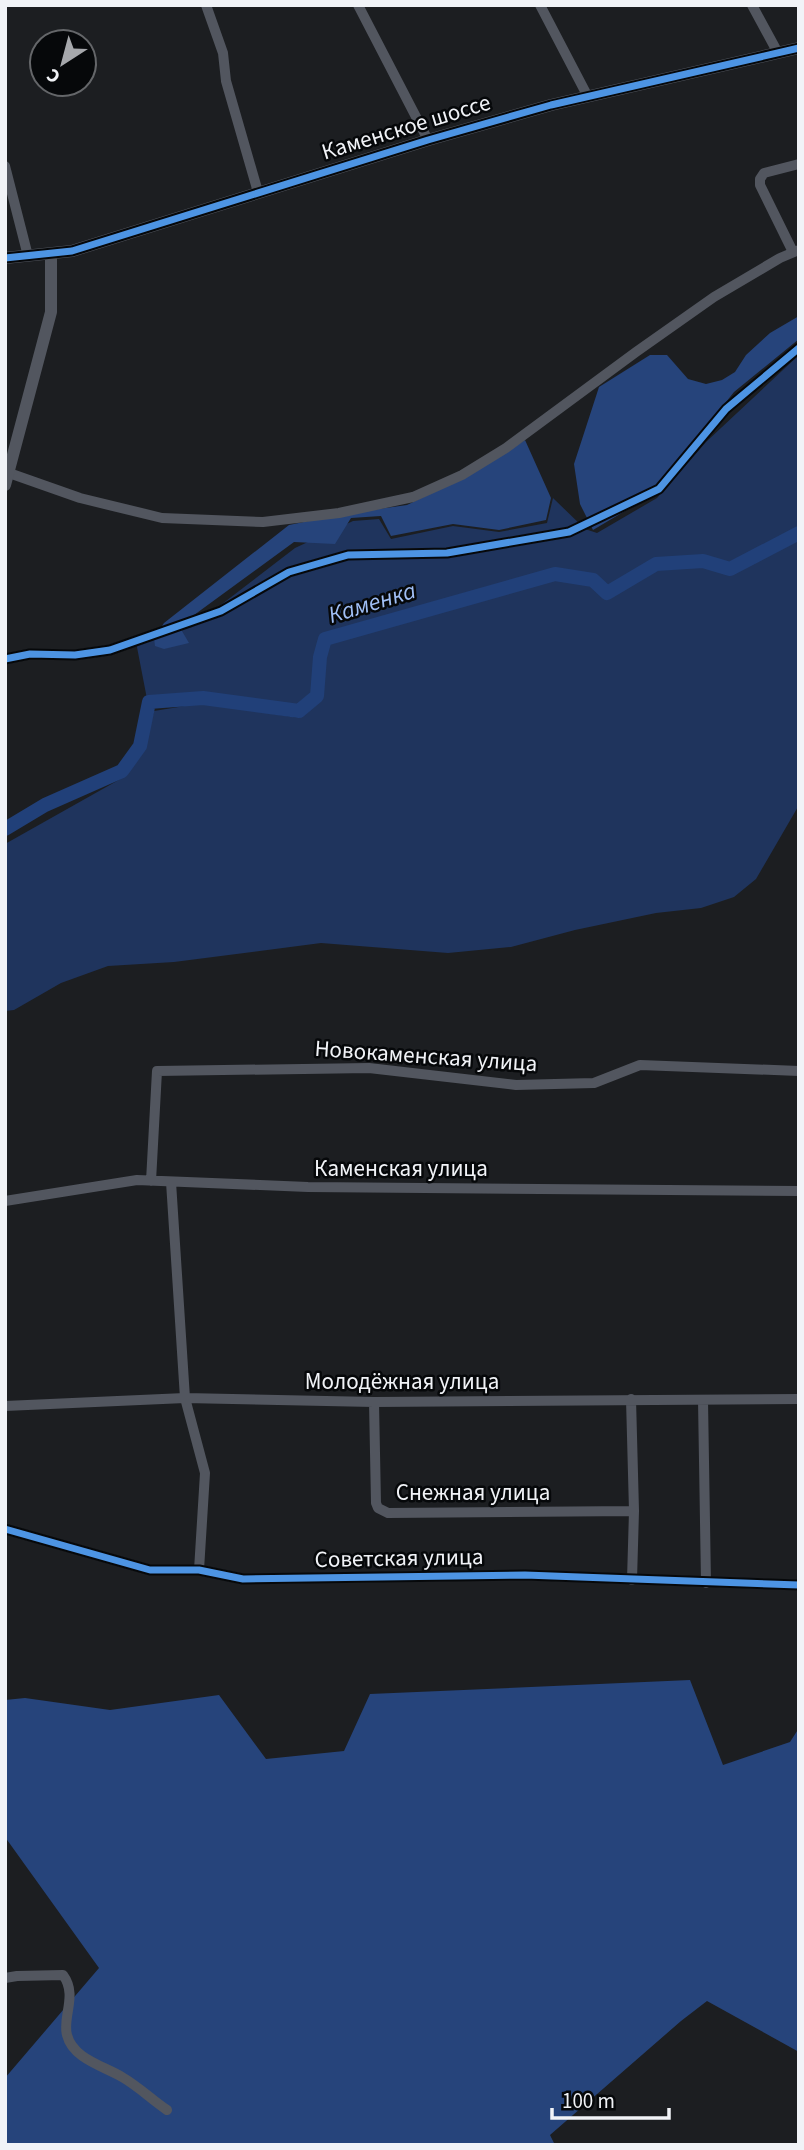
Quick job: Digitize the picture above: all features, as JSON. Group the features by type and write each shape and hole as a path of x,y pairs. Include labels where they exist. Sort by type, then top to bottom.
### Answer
{"street":[{"path":"206,5 223,53 226,81 258,192"},
{"path":"358,5 428,140"},
{"path":"540,5 587,95"},
{"path":"752,5 778,53"},
{"name":"Каменское шоссе","path":"5,258 72,251 428,140 587,95 799,48"},
{"path":"51,254 51,312 7,479 162,518 263,522 339,513 413,497 463,475 506,448 714,297 796,251 760,185 760,179 764,173 799,164"},
{"path":"5,166 28,257"},
{"path":"5,659 30,654 75,655 110,650 221,611 289,572 348,555 447,553 569,532 659,489 726,409 799,348"},
{"name":"Новокаменская улица","path":"150,1181 157,1071 369,1068 516,1085 594,1083 640,1065 799,1071"},
{"name":"Каменская улица","path":"5,1201 136,1180 307,1187 799,1191"},
{"path":"171,1182 186,1398 205,1473 199,1570"},
{"name":"Молодёжная улица","path":"5,1406 186,1398 374,1402 799,1398"},
{"path":"631,1399 634,1511 632,1580"},
{"path":"703,1400 706,1583"},
{"name":"Снежная улица","path":"374,1402 376,1503 378,1508 388,1513 634,1511"},
{"name":"Советская улица","path":"5,1529 150,1570 199,1570 243,1579 525,1575 799,1585"},
{"path":"5,1978 63,1975 69,1994 66,2034 74,2049 95,2064 123,2078 167,2110"}],"shaded area":[{"path":"799,316 799,339 734,392 652,495 593,530 580,504 574,464 599,387 650,355 667,355 688,379 706,384 722,380 735,372 746,355 770,333"},
{"path":"799,355 799,528 730,564 701,556 657,560 608,589 594,577 556,570 324,635 315,654 312,693 297,706 200,694 147,699 136,642 192,627 295,548 353,521 379,519 391,539 453,526 499,532 547,523 553,498 585,529 597,533 657,498 706,442"},
{"path":"525,440 551,498 546,520 499,530 453,524 391,536 381,516 351,518 335,544 294,542 179,626 189,643 164,649 155,646 154,638 164,623 289,525 407,505 471,474"},
{"path":"799,535 799,805 756,879 734,897 701,908 656,913 511,947 448,953 321,943 174,962 108,966 61,983 14,1010 5,1011 5,844 124,777 145,747 154,711 203,703 299,718 322,698 325,657 329,642 554,578 590,584 607,598 656,567 703,564 730,572"},
{"path":"690,1680 723,1765 790,1742 799,1728 799,2052 707,2001 550,2135 555,2145 5,2145 5,2078 99,1968 5,1837 5,1700 25,1698 110,1710 219,1695 266,1759 344,1751 370,1694"}],"waterway":[{"name":"Каменка","path":"5,829 45,805 122,771 140,746 149,702 203,698 299,711 317,696 320,657 325,639 555,574 593,580 607,593 656,564 703,561 730,569 799,533"}],"cycle path":[{"path":"5,258 72,251 428,140 551,105 799,48"},
{"path":"5,659 30,654 75,655 110,650 221,611 289,572 348,555 447,553 569,532 659,489 726,409 799,348"},
{"path":"5,1529 150,1570 199,1570 243,1579 525,1575 799,1585"}]}
